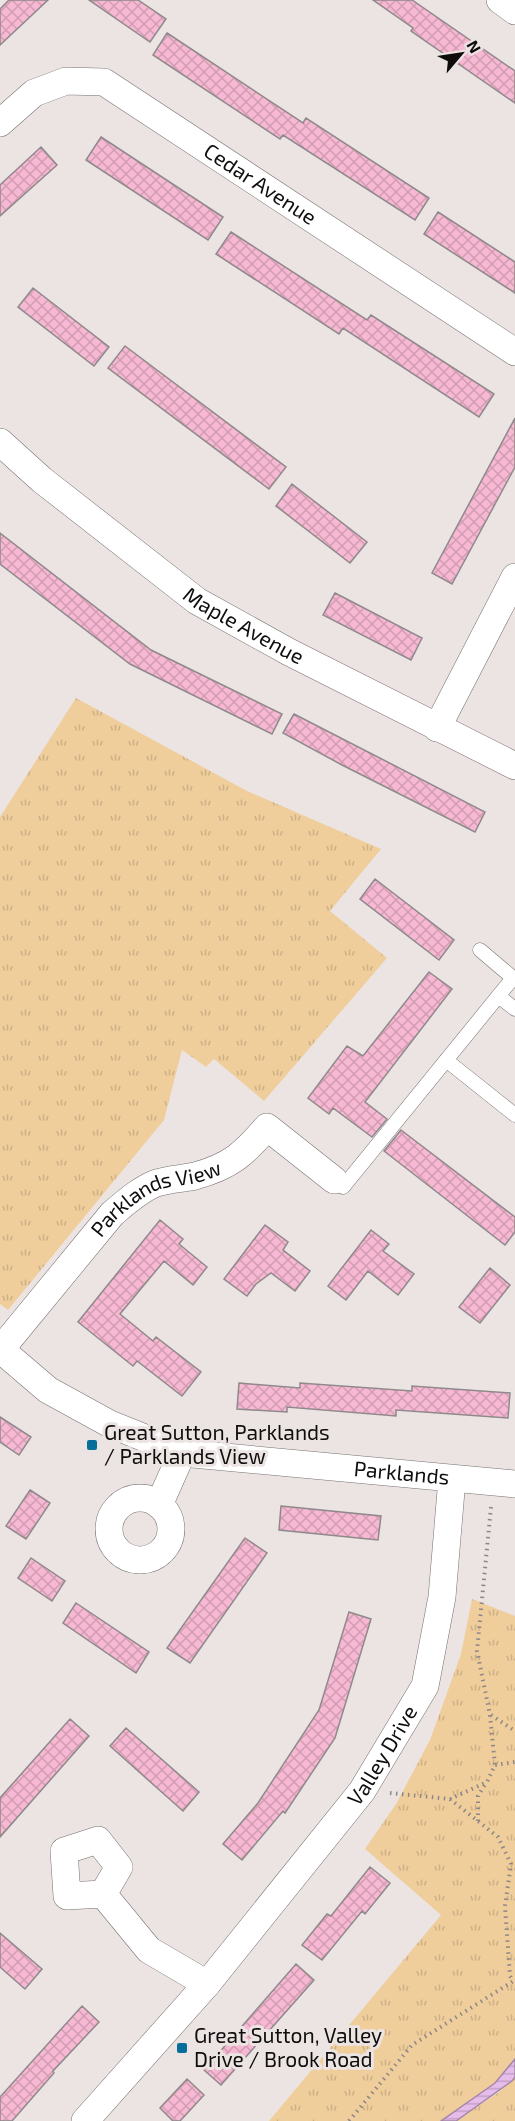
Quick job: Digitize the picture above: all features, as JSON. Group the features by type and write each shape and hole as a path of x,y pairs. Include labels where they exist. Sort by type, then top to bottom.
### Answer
{"street":[{"path":"500,0 515,11"},
{"name":"Cedar Avenue","path":"0,123 34,93 66,81 104,82 515,352"},
{"name":"Maple Avenue","path":"0,442 42,480 197,601 289,652 515,766"},
{"path":"437,728 515,577"},
{"name":"Parklands View","path":"0,1349 112,1214 133,1196 154,1184 195,1176 218,1168 244,1154 267,1127 334,1180"},
{"name":"Parklands","path":"0,1349 48,1390 110,1424 182,1453 504,1483"},
{"path":"159,1504 182,1453"},
{"name":"Valley Drive","path":"85,2121 207,1984 362,1791 425,1686 442,1597 452,1479"},
{"path":"103,1894 149,1950 207,1984"}],"lane":[{"path":"334,1180 343,1187 513,978 480,950"},
{"path":"498,996 515,1009"},
{"path":"446,1060 515,1115"}],"path":[{"path":"478,1821 478,1796 495,1765 490,1715 477,1651 504,1483"},
{"path":"490,1715 515,1731"},
{"path":"495,1765 515,1762"},
{"path":"362,1791 450,1799 487,1782"},
{"path":"349,2121 412,2045 514,1980 510,1976 505,1905 512,1864 498,1837 450,1799"}],"green space":[{"path":"76,698 247,791 381,849 330,911 387,958 264,1101 214,1059 206,1067 182,1050 164,1120 8,1310 0,1304 0,817"},
{"path":"472,1599 515,1616 515,2059 495,2083 441,2121 269,2121 441,1915 365,1849 396,1804 430,1740 461,1654"},
{"path":"515,2077 515,2121 456,2121 499,2092"}],"shaded area":[{"path":"515,2059 515,2077 512,2081 456,2121 441,2121 495,2083"}],"building":[{"path":"9,0 48,0 0,45 0,9"},
{"path":"89,0 138,0 166,19 150,42"},
{"path":"373,0 412,0 515,71 515,103 411,31 413,28"},
{"path":"167,33 303,123 306,118 429,198 415,220 283,135 280,139 153,55"},
{"path":"101,137 223,217 208,240 86,160"},
{"path":"41,147 57,165 0,216 0,185"},
{"path":"438,212 515,262 515,293 424,234"},
{"path":"231,232 367,320 371,315 494,394 479,417 343,328 339,334 216,254"},
{"path":"33,288 109,347 94,366 18,307"},
{"path":"125,346 286,467 269,489 108,368"},
{"path":"515,418 515,467 452,584 432,573"},
{"path":"292,484 367,542 350,563 276,506"},
{"path":"0,533 151,650 282,714 272,734 130,664 0,564"},
{"path":"335,593 422,638 411,660 323,615"},
{"path":"294,714 485,812 475,832 283,733"},
{"path":"375,879 454,940 439,960 360,899"},
{"path":"429,972 452,989 365,1102 387,1119 372,1137 333,1108 329,1114 308,1098 347,1046 363,1056"},
{"path":"401,1130 515,1217 515,1232 505,1245 384,1151"},
{"path":"160,1220 183,1239 179,1244 207,1267 193,1285 164,1261 120,1314 153,1341 156,1337 201,1372 182,1396 137,1361 133,1366 78,1322"},
{"path":"265,1225 288,1242 283,1250 310,1271 295,1291 271,1273 256,1284 247,1296 224,1279"},
{"path":"371,1230 389,1244 383,1251 414,1274 398,1295 368,1271 346,1300 328,1286"},
{"path":"490,1268 510,1285 480,1323 459,1307"},
{"path":"239,1383 300,1388 300,1383 412,1391 412,1386 510,1393 508,1418 396,1410 396,1416 287,1407 287,1412 237,1409"},
{"path":"0,1417 31,1437 19,1455 0,1442"},
{"path":"30,1490 50,1503 26,1539 6,1526"},
{"path":"281,1506 381,1516 378,1540 279,1530"},
{"path":"245,1538 267,1553 190,1663 167,1648"},
{"path":"31,1558 65,1581 52,1601 18,1578"},
{"path":"76,1603 149,1652 136,1673 63,1623"},
{"path":"349,1612 371,1619 335,1738 285,1813 283,1811 242,1860 223,1844 258,1803 319,1710"},
{"path":"70,1719 89,1736 0,1837 0,1798"},
{"path":"126,1728 199,1792 183,1811 110,1746"},
{"path":"370,1867 390,1883 365,1914 362,1911 322,1960 302,1945 327,1914 331,1916"},
{"path":"0,1933 42,1969 25,1989 0,1967"},
{"path":"296,1964 314,1980 221,2085 204,2070"},
{"path":"82,2006 99,2022 53,2071 54,2073 12,2121 0,2121 0,2097"},
{"path":"187,2079 204,2095 180,2121 173,2121 160,2108"}],"place":[{"name":"Great Sutton, Parklands / Parklands View","path":"92,1445"},
{"name":"Great Sutton, Valley Drive / Brook Road","path":"182,2048"}]}
